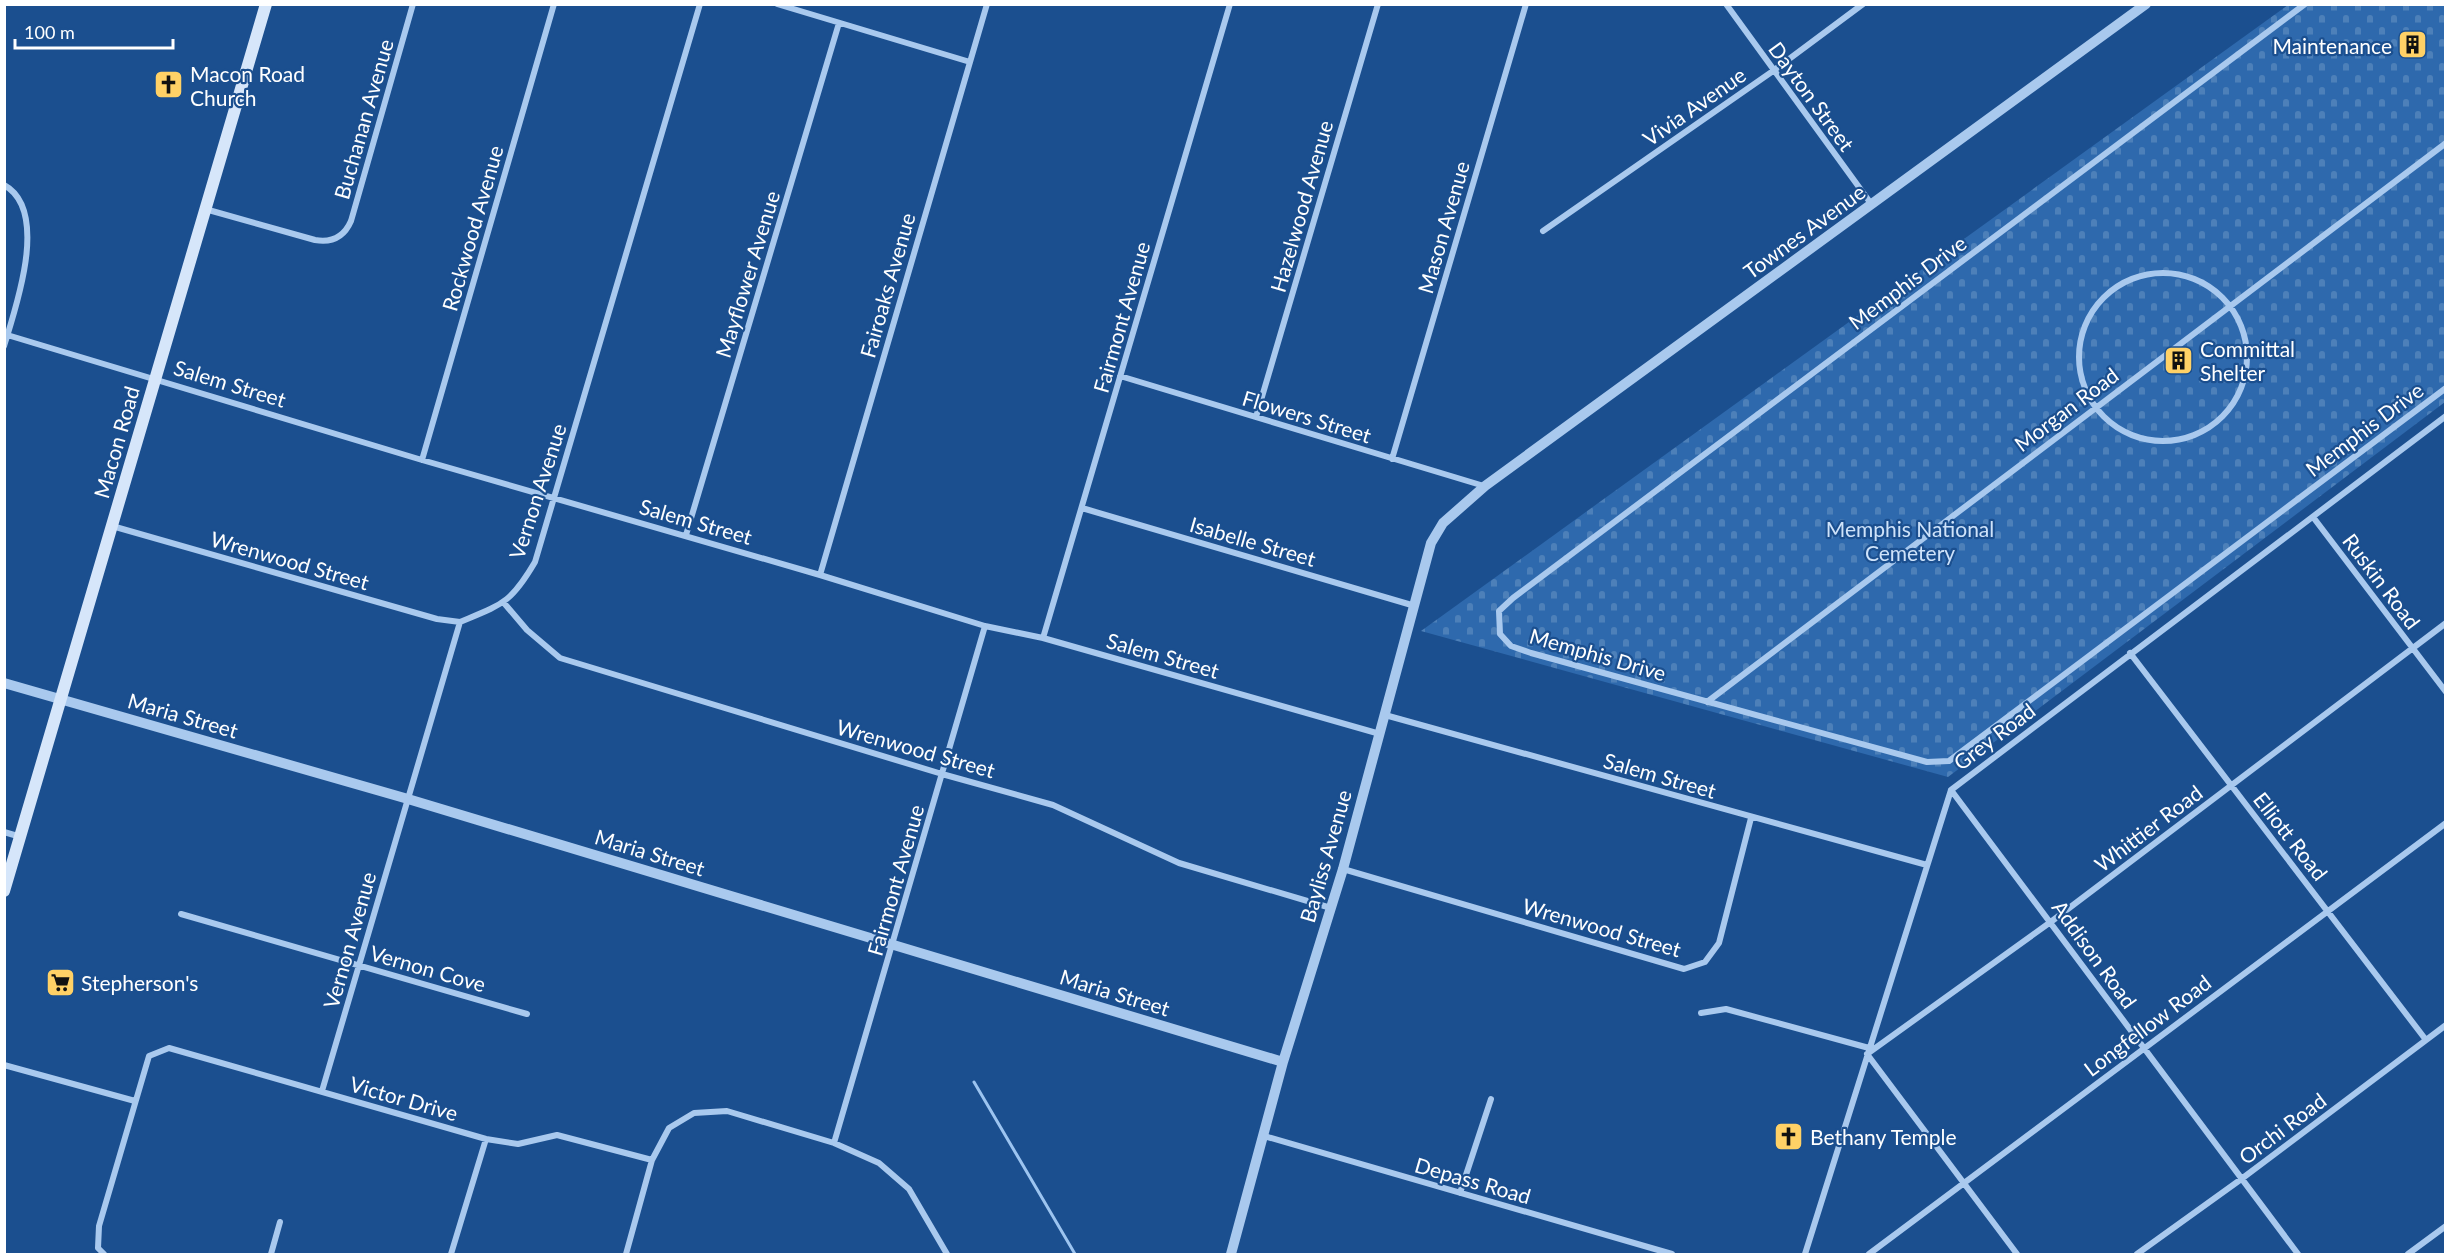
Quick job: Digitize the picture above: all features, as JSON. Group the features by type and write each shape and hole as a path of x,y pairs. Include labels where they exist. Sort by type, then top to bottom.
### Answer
{"main road":[{"name":"Macon Road","path":"4,891 266,4"}],"street":[{"name":"Buchanan Avenue","path":"204,209 308,239 322,241 337,238 351,221 413,4"},
{"name":"Rockwood Avenue","path":"422,460 554,4"},
{"name":"Vernon Avenue","path":"322,1091 460,622 504,603 521,586 535,562 700,4"},
{"path":"777,4 970,62"},
{"name":"Fairoaks Avenue","path":"820,575 987,4"},
{"name":"Fairmont Avenue","path":"1043,638 1230,4"},
{"name":"Hazelwood Avenue","path":"1256,417 1378,4"},
{"name":"Mason Avenue","path":"1392,459 1526,4"},
{"name":"Dayton Street","path":"1726,4 1872,206"},
{"name":"Vivia Avenue","path":"1543,231 1773,71 1863,4"},
{"name":"Townes Avenue","path":"1485,486 2146,4"},
{"name":"Memphis Drive","path":"2305,4 1513,598 1499,611 1500,634 1511,646 1707,702 1927,762 1949,761 2445,388"},
{"name":"Mayflower Avenue","path":"686,535 839,23"},
{"name":"Morgan Road","path":"1707,702 2445,143"},
{"path":"4,185 20,197 25,208 26,275 4,346"},
{"path":"2152,273 2181,274 2208,285 2229,305 2242,328 2246,363 2244,381 2232,405 2214,425 2190,437 2164,442 2137,438 2113,426 2094,408 2082,381 2078,352 2085,324 2101,299 2108,293 2124,282 2152,273"},
{"name":"Salem Street","path":"6,335 155,377 422,460 686,535 985,626 1043,638 1380,734"},
{"name":"Flowers Street","path":"1120,376 1485,486"},
{"name":"Grey Road","path":"1805,1254 1951,790 2445,416"},
{"name":"Bayliss Avenue","path":"1231,1254 1283,1062 1343,869 1431,543 1443,523 1485,486"},
{"name":"Isabelle Street","path":"1082,508 1415,606"},
{"name":"Ruskin Road","path":"2313,518 2445,693"},
{"name":"Wrenwood Street","path":"111,526 437,619 460,622"},
{"name":"Wrenwood Street","path":"504,603 527,630 560,658 942,774 1053,805 1129,842 1179,863 1332,908"},
{"name":"Whittier Road","path":"1868,1051 2052,921 2445,623"},
{"name":"Fairmont Avenue","path":"834,1143 894,946 985,626"},
{"name":"Elliott Road","path":"2130,653 2426,1040"},
{"name":"Maria Street","path":"4,683 408,800 1283,1062"},
{"name":"Salem Street","path":"1385,715 1927,865"},
{"name":"Addison Road","path":"1951,790 2052,921 2240,1180 2298,1254"},
{"name":"Wrenwood Street","path":"1343,869 1684,969 1705,962 1719,943 1751,818"},
{"name":"Longfellow Road","path":"1869,1254 2445,823"},
{"path":"4,832 21,837"},
{"name":"Vernon Cove","path":"181,914 527,1014"},
{"path":"1701,1013 1726,1009 1868,1051 2017,1254"},
{"name":"Orchi Road","path":"2137,1254 2240,1180 2445,1025"},
{"name":"Victor Drive","path":"135,1101 149,1056 169,1048 486,1140 518,1144 557,1135 652,1160"},
{"path":"4,1065 135,1101 99,1226 98,1248 104,1254"},
{"path":"1460,1193 1491,1099"},
{"path":"626,1254 652,1160 669,1128 695,1113 727,1111 834,1143 879,1162 909,1189 947,1254"},
{"name":"Depass Road","path":"1264,1136 1672,1254"},
{"path":"452,1254 486,1140"},
{"path":"271,1254 280,1222"},
{"path":"2408,1254 2445,1226"}],"green space":[{"name":"Memphis National Cemetery","path":"2288,5 2445,5 2445,402 1948,777 1421,631"}],"waterway":[{"path":"974,1082 1075,1254"}],"place":[{"name":"Maintenance","path":"2413,45"},
{"name":"Macon Road Church","path":"169,85"},
{"name":"Committal Shelter","path":"2179,360"},
{"name":"Stepherson's","path":"60,982"},
{"name":"Bethany Temple","path":"1789,1136"}]}
